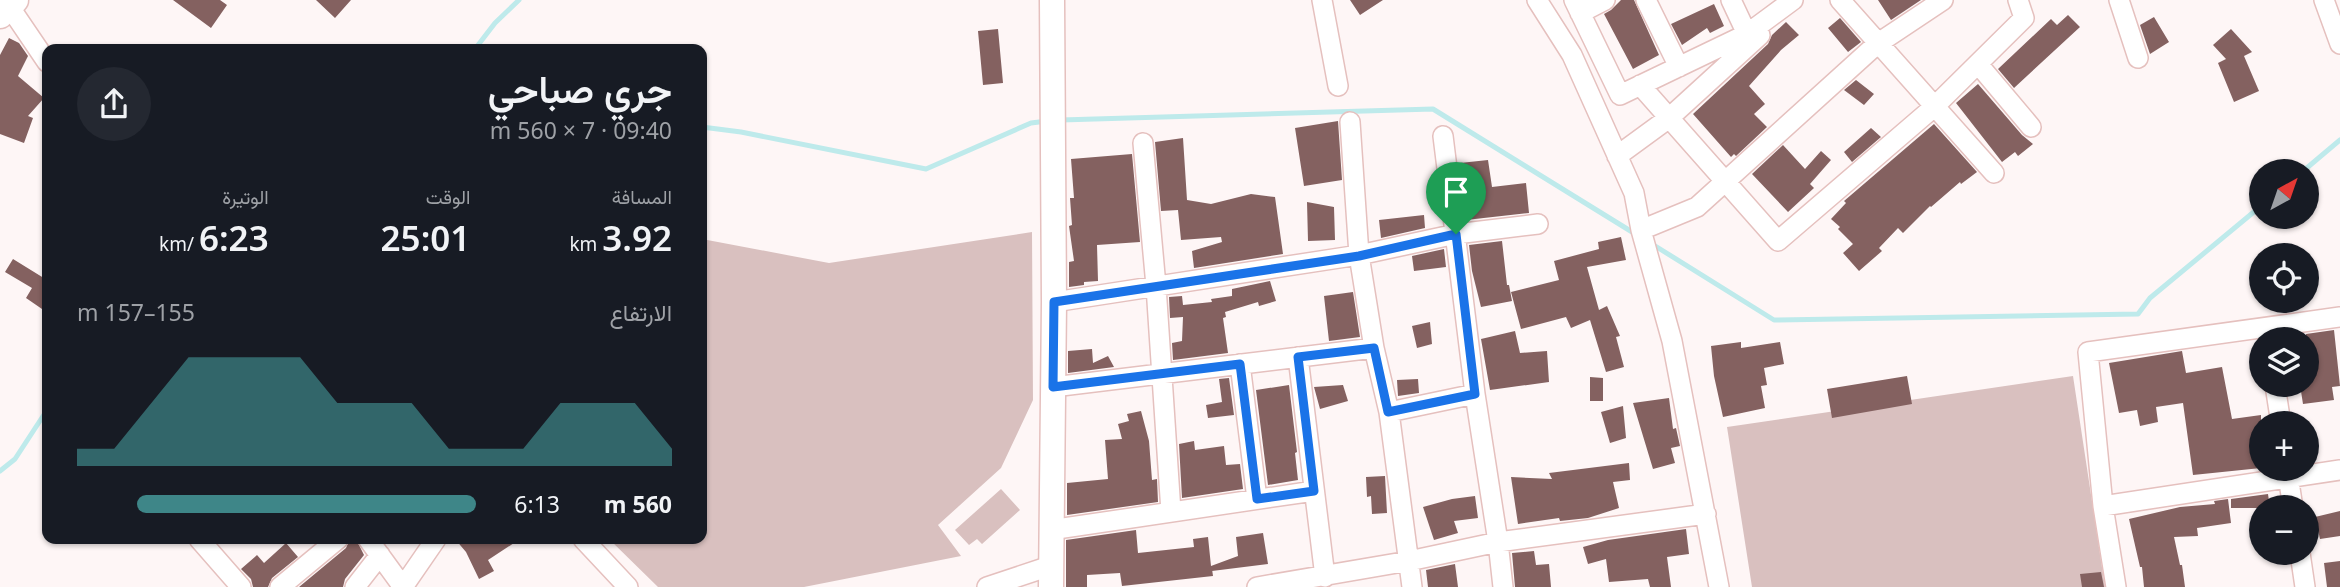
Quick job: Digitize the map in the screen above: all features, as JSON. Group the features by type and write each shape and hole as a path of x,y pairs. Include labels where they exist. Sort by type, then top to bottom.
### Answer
{"street":[{"path":"987,587 1051,576 1054,302 1052,0"},
{"path":"1322,0 1338,86"},
{"path":"1537,0 1572,55 1634,193 1672,341 1719,587"},
{"path":"1605,0 1577,6 1620,95 1747,34 1795,0"},
{"path":"1646,0 1679,67"},
{"path":"1731,0 1747,34"},
{"path":"1617,156 1669,118 1795,0"},
{"path":"1840,0 1994,173"},
{"path":"1642,230 1697,207 1922,6 1943,0"},
{"path":"1640,85 1778,241 1934,107 2024,18 2018,0"},
{"path":"2119,0 2138,58"},
{"path":"2324,0 2340,44"},
{"path":"9,5 42,54"},
{"path":"1978,64 2031,127"},
{"path":"1350,122 1359,256 1388,412 1412,587"},
{"path":"1443,136 1475,394 1503,587"},
{"path":"1143,143 1156,286 1171,512"},
{"path":"1054,302 1359,256 1456,234 1538,224"},
{"path":"2294,327 2340,317"},
{"path":"2116,587 2104,506 2088,352 2249,335"},
{"path":"1053,387 1374,348"},
{"path":"1298,357 1325,577"},
{"path":"1240,364 1257,499"},
{"path":"1388,412 1475,394"},
{"path":"2319,471 2340,470"},
{"path":"2104,506 2249,480"},
{"path":"1050,530 1314,491"},
{"path":"1257,587 1325,577 1498,542 1706,514"},
{"path":"204,544 241,587"},
{"path":"280,587 332,544"},
{"path":"372,544 403,587 433,544"},
{"path":"588,544 628,587"},
{"path":"355,587 380,555"},
{"path":"2302,565 2305,587"}],"shaded area":[{"path":"1032,232 1033,400 1001,468 938,525 961,556 804,587 658,587 614,544 707,544 707,240 829,263"},
{"path":"2073,376 2105,587 1752,587 1727,427"},
{"path":"1001,489 1020,510 982,544 977,539 969,545 955,530"}],"building":[{"path":"173,0 220,0 227,5 211,28"},
{"path":"316,0 351,0 335,18"},
{"path":"1350,0 1383,0 1360,15"},
{"path":"1621,0 1634,0 1659,55 1633,69 1604,14"},
{"path":"1878,0 1921,0 1891,20"},
{"path":"1714,4 1724,26 1710,33 1707,28 1682,45 1671,24"},
{"path":"2068,15 2080,27 2014,88 1998,69 2051,19 2057,25"},
{"path":"2154,17 2169,42 2150,54 2140,25"},
{"path":"1840,18 1861,42 1848,52 1828,28"},
{"path":"1786,22 1799,35 1781,50 1749,86 1765,104 1754,114 1767,127 1736,156 1734,154 1731,157 1693,114 1768,44 1772,35"},
{"path":"998,29 1003,83 983,85 978,31"},
{"path":"2231,29 2252,52 2244,56 2259,91 2234,102 2218,63 2226,59 2213,45"},
{"path":"9,38 19,43 28,56 18,76 42,96 42,100 28,116 33,118 24,143 0,134 0,55"},
{"path":"1856,80 1874,94 1864,105 1844,90"},
{"path":"1978,84 2033,144 2018,156 2015,152 2002,162 1956,103"},
{"path":"1338,121 1342,180 1304,186 1295,128"},
{"path":"1934,124 1977,172 1930,206 1903,233 1898,228 1879,248 1882,251 1859,271 1843,253 1853,244 1831,219 1846,203 1844,201"},
{"path":"1871,128 1881,137 1852,162 1844,152"},
{"path":"1183,138 1187,200 1211,204 1251,194 1275,197 1283,254 1194,268 1192,251 1222,242 1221,237 1181,240 1178,210 1161,211 1155,142"},
{"path":"1783,145 1805,169 1821,151 1831,160 1810,184 1814,188 1788,212 1752,174"},
{"path":"1132,154 1140,242 1097,245 1098,281 1069,287 1069,262 1074,261 1069,226 1072,225 1070,198 1074,198 1071,159"},
{"path":"1488,160 1492,187 1526,183 1529,213 1466,220 1460,163"},
{"path":"1307,202 1334,207 1335,240 1308,241"},
{"path":"1424,215 1425,228 1381,238 1379,220"},
{"path":"1621,237 1626,260 1587,267 1599,310 1607,306 1620,336 1616,337 1624,367 1606,372 1590,320 1571,328 1566,317 1521,329 1511,292 1559,280 1554,261 1599,249 1598,242"},
{"path":"1502,241 1507,285 1512,301 1481,307 1469,245"},
{"path":"1444,249 1446,267 1414,271 1412,256"},
{"path":"13,259 42,277 42,309 26,298 32,288 5,272"},
{"path":"1270,281 1276,301 1259,306 1258,302 1225,312 1226,317 1223,318 1228,353 1173,360 1172,343 1182,341 1183,317 1170,318 1169,297 1182,296 1183,305 1212,302 1211,299 1232,296 1232,289"},
{"path":"1353,292 1360,337 1329,341 1324,296"},
{"path":"1430,322 1432,344 1417,348 1412,326"},
{"path":"2334,330 2340,386 2332,387 2334,400 2303,404 2302,397 2319,397 2319,332"},
{"path":"1515,331 1520,353 1547,351 1549,382 1490,390 1481,339"},
{"path":"1741,342 1741,348 1780,342 1784,364 1764,368 1767,385 1761,386 1765,408 1723,417 1711,346"},
{"path":"1092,349 1093,363 1108,356 1114,367 1068,373 1068,351"},
{"path":"2182,351 2186,373 2222,367 2232,419 2249,417 2249,469 2193,475 2183,403 2156,407 2158,422 2140,426 2137,410 2119,413 2109,363"},
{"path":"1907,376 1912,404 1832,418 1827,389"},
{"path":"1590,377 1603,378 1603,401 1590,401"},
{"path":"1229,378 1234,415 1208,418 1206,405 1222,402 1219,379"},
{"path":"1418,379 1419,393 1398,396 1397,380"},
{"path":"1289,385 1298,480 1268,485 1256,390"},
{"path":"1343,385 1348,401 1320,409 1314,387"},
{"path":"1669,398 1673,429 1676,428 1680,446 1671,448 1675,463 1653,469 1633,403"},
{"path":"1623,406 1626,438 1610,443 1601,412"},
{"path":"1141,411 1149,441 1152,480 1157,479 1158,502 1067,515 1067,483 1108,479 1105,440 1122,439 1118,424 1129,421 1127,414"},
{"path":"1194,441 1195,450 1224,446 1226,465 1240,464 1243,489 1182,498 1179,444"},
{"path":"1629,463 1630,480 1613,482 1619,508 1588,518 1560,521 1559,518 1518,524 1511,477 1552,479 1549,473"},
{"path":"1385,476 1387,513 1372,514 1371,496 1367,497 1366,477"},
{"path":"1475,496 1478,518 1454,521 1458,533 1434,540 1423,507"},
{"path":"2249,497 2249,508 2231,508 2231,499"},
{"path":"2228,499 2231,523 2197,528 2198,536 2174,537 2185,587 2144,587 2142,567 2129,519 2180,507 2215,504 2214,501"},
{"path":"2340,511 2340,536 2320,539 2319,516"},
{"path":"1686,529 1689,554 1667,557 1671,587 1650,587 1648,579 1609,582 1606,559 1588,564 1583,547 1608,540"},
{"path":"1136,530 1138,553 1194,547 1193,539 1208,537 1211,566 1238,556 1236,537 1263,533 1268,564 1212,571 1213,576 1122,586 1120,573 1087,575 1087,587 1066,587 1066,540"},
{"path":"285,544 298,557 272,578 268,587 253,587 251,579 241,569 257,555 264,563"},
{"path":"348,544 358,544 364,555 345,579 343,587 299,587"},
{"path":"459,544 512,544 488,560 494,571 479,579"},
{"path":"1534,551 1536,565 1549,564 1551,587 1515,587 1512,553"},
{"path":"2340,561 2340,587 2327,587 2324,563"},
{"path":"1455,564 1458,587 1428,587 1426,570"},
{"path":"2101,572 2104,587 2082,587 2080,574"}],"waterway":[{"path":"479,44 495,23 519,0"},
{"path":"1061,120 1433,109 1637,235"},
{"path":"707,128 926,169 1031,123 1047,121"},
{"path":"2317,159 2340,140"},
{"path":"1652,244 1774,320 2138,314 2150,298 2249,216"},
{"path":"0,471 15,459 42,418"}],"route":[{"path":"1456,234 1475,394 1388,412 1374,348 1298,357 1314,491 1257,499 1240,364 1053,387 1054,302 1359,256 1456,234"}]}
